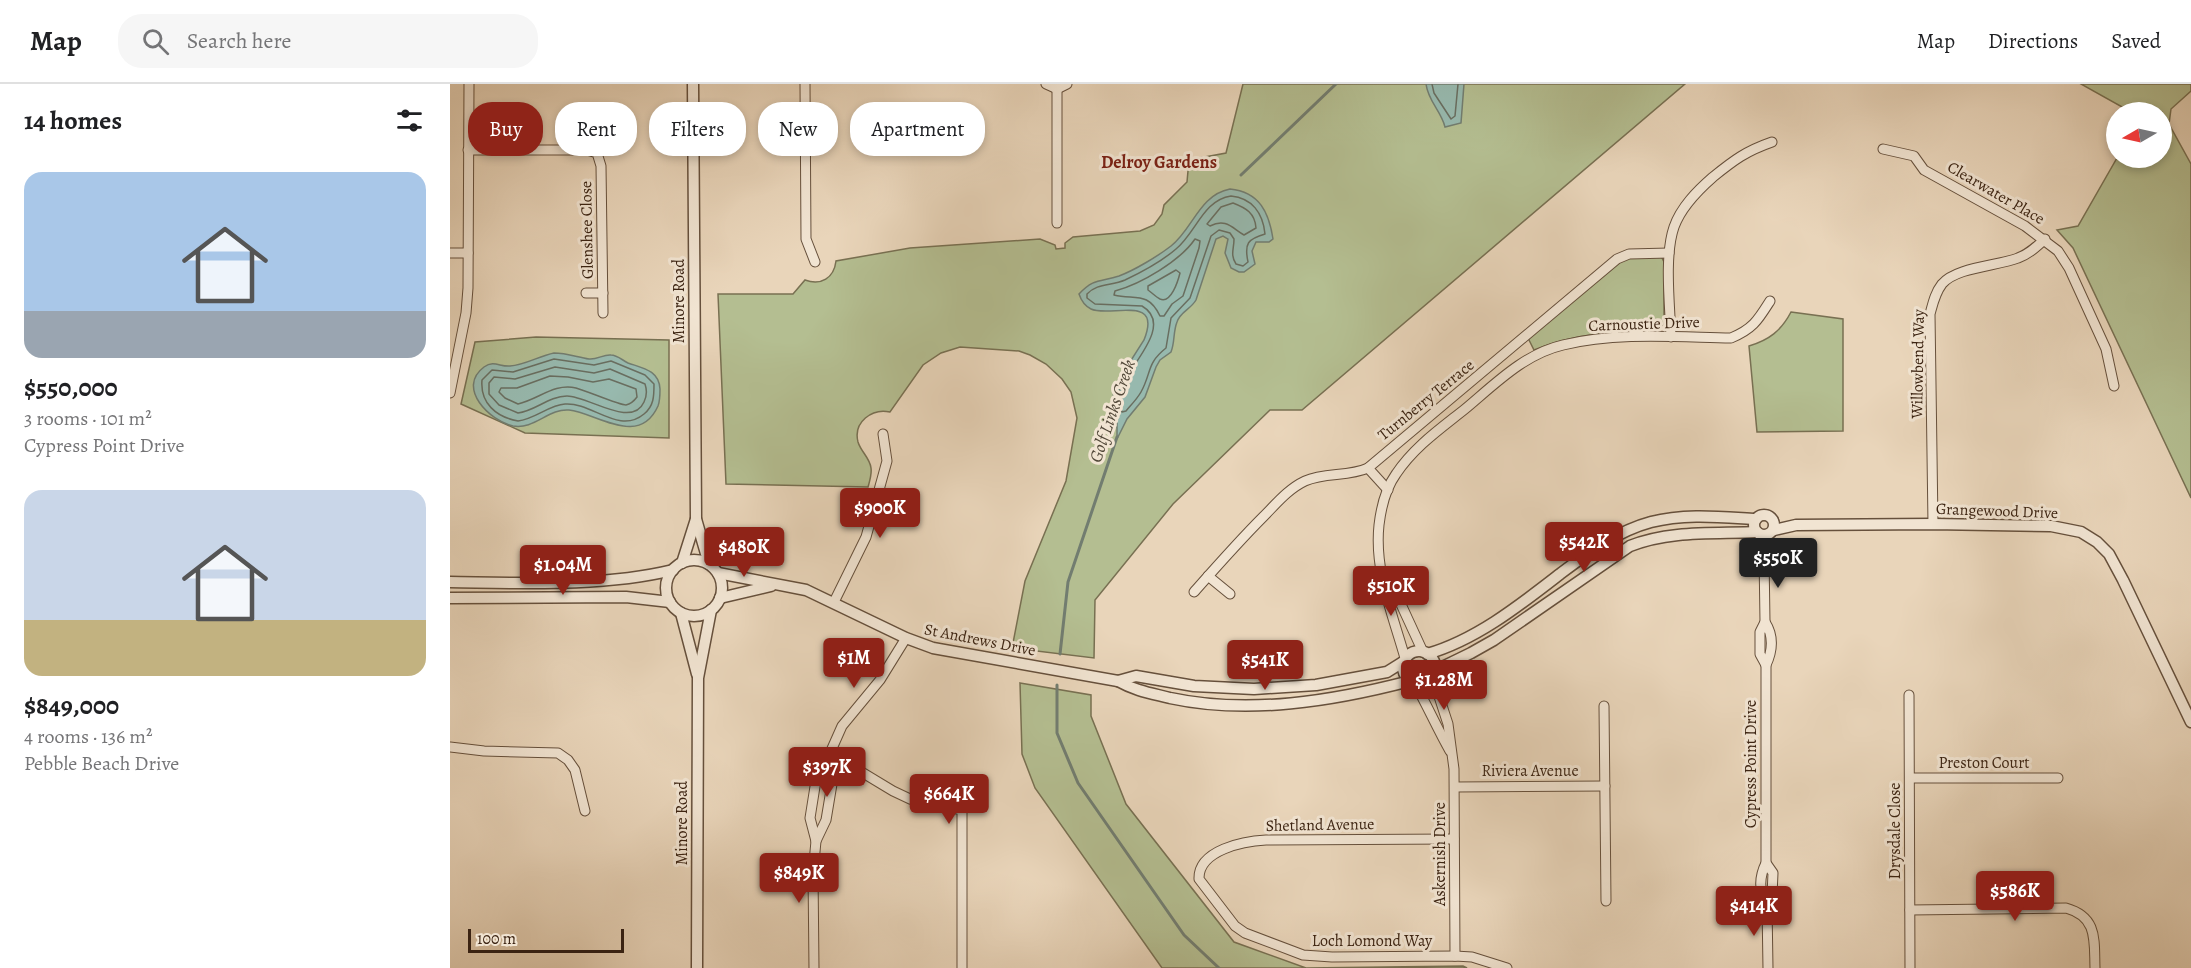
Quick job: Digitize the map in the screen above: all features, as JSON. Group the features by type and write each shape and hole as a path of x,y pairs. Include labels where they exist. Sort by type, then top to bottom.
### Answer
{"street":[{"path":"469,84 469,102"},
{"name":"Minore Road","path":"693,84 696,519 708,564"},
{"path":"805,84 806,239 815,262"},
{"path":"1046,84 1057,89"},
{"path":"1057,89 1067,84"},
{"path":"1057,89 1057,223"},
{"path":"1671,337 1669,253 1674,227 1686,204 1700,188 1739,156 1772,142"},
{"name":"Clearwater Place","path":"1883,149 1914,156 1924,170 2025,226 2058,251 2069,268 2106,349 2114,386"},
{"name":"Glenshee Close","path":"543,150 587,150 597,153 601,166 603,313"},
{"path":"450,393 466,313 468,288 468,156"},
{"name":"Willowbend Way","path":"1934,524 1930,314 1934,297 1944,282 1958,274 2018,258 2032,251 2044,239"},
{"path":"450,253 468,253"},
{"name":"Turnberry Terrace","path":"1194,592 1229,551 1292,490 1316,477 1345,474 1368,468 1617,259 1629,254 1669,253"},
{"name":"Glenshee Close","path":"586,293 603,292"},
{"name":"Carnoustie Drive","path":"1404,660 1384,594 1378,527 1381,510 1394,476 1419,446 1516,367 1532,357 1561,345 1606,338 1731,338 1748,331 1770,301"},
{"path":"834,602 867,537 887,461 883,434"},
{"path":"1368,468 1388,490"},
{"path":"1765,515 1767,531 1672,535 1630,546 1494,640 1433,673 1424,682 1412,682 1404,672 1404,660 1413,652 1425,653 1448,648 1485,627 1604,542 1631,529 1652,521 1672,518 1702,516 1756,519 1765,515"},
{"name":"Minore Road","path":"677,566 696,519"},
{"path":"1756,519 1754,526 1767,531"},
{"name":"Grangewood Drive","path":"1767,531 1796,525 1934,524 2050,526 2081,532 2097,542 2109,554 2191,722"},
{"name":"Cypress Point Drive","path":"1767,531 1764,556 1765,622 1760,632 1760,654 1766,665 1766,863 1761,874 1761,896 1767,906 1768,968"},
{"path":"450,582 559,582 627,578 677,566 691,560 700,560 718,573 722,581 720,598 711,610 697,616 681,613 670,602 666,586 677,566"},
{"name":"Carnoustie Drive","path":"1382,570 1425,653"},
{"name":"St Andrews Drive","path":"718,573 806,590 906,638 933,648 1118,681 1135,690 1192,703 1253,706 1318,701 1412,682"},
{"path":"1208,576 1230,594"},
{"name":"St Andrews Drive","path":"720,598 775,585"},
{"path":"450,598 626,597 670,602"},
{"name":"Minore Road","path":"697,968 698,678 711,610"},
{"name":"Minore Road","path":"681,613 698,678"},
{"path":"814,968 813,897 816,842 810,818 817,774 830,753 842,726 880,680 906,638"},
{"path":"1425,653 1433,661 1433,673"},
{"name":"St Andrews Drive","path":"1118,681 1136,676 1194,686 1254,689 1316,685 1387,672 1404,660"},
{"name":"Askernish Drive","path":"1433,673 1448,724 1455,787 1455,956"},
{"name":"Askernish Drive","path":"1412,682 1452,753"},
{"name":"Drysdale Close","path":"1909,695 1910,968"},
{"path":"1604,706 1606,901"},
{"path":"450,747 484,751 558,753 568,760 575,770 585,811"},
{"path":"816,842 826,820 833,778 830,753"},
{"path":"830,753 910,799 962,810 962,968"},
{"name":"Preston Court","path":"1910,778 2058,778"},
{"name":"Riviera Avenue","path":"1455,787 1605,786"},
{"name":"Shetland Avenue","path":"1199,874 1203,864 1219,852 1247,841 1454,838"},
{"name":"Loch Lomond Way","path":"1199,874 1201,883 1235,926 1255,938 1291,952 1332,957 1455,956 1481,959 1507,968"},
{"path":"1910,910 2066,908 2077,910 2086,917 2092,927 2095,968"}],"green space":[{"path":"1243,84 1685,84 1302,410 1270,410 1173,504 1095,600 1094,658 1012,648 1025,581 1066,481 1077,418 1071,392 1062,379 1046,364 1030,355 1019,351 960,347 941,353 923,365 890,412 871,414 858,428 858,442 871,468 868,487 726,484 718,294 793,294 805,280 816,282 830,276 836,261 910,248 1040,239 1055,245 1056,249 1065,248 1065,243 1073,237 1140,231 1154,225 1162,214 1164,205 1187,182 1189,160 1226,153"},
{"path":"2081,84 2191,84 2191,91 2172,108 2172,102 2113,102"},
{"path":"2172,129 2191,164 2191,498 2073,248 2057,230 2078,226 2111,168 2172,168"},
{"path":"1661,256 1664,262 1664,322 1662,328 1656,331 1579,337 1534,350 1528,338 1626,257"},
{"path":"1791,312 1843,319 1843,431 1757,432 1749,346 1774,334"},
{"path":"536,337 669,340 669,438 525,433 461,404 475,342"},
{"path":"1020,683 1091,695 1091,716 1126,804 1234,942 1306,968 1162,968 1035,788 1022,754"},
{"path":"1463,966 1467,968 1306,968"}],"water":[{"path":"1426,84 1464,84 1461,123 1445,127 1429,96"},
{"path":"1230,189 1249,194 1256,199 1266,213 1273,239 1269,242 1256,242 1252,251 1255,264 1244,272 1239,272 1231,268 1225,253 1228,239 1223,236 1216,239 1196,300 1177,322 1171,352 1160,360 1145,397 1127,419 1117,439 1114,387 1144,340 1148,326 1146,317 1140,312 1131,310 1091,309 1079,294 1093,283 1119,276 1166,250 1179,239 1211,198 1219,192"},
{"path":"554,353 589,359 613,355 644,368 657,378 659,383 658,406 650,418 640,425 629,427 569,410 555,412 528,425 513,426 495,418 479,402 473,384 476,375 484,367 491,364 516,365"}],"waterway":[{"name":"Golf Links Creek","path":"1241,175 1336,84"},
{"name":"Golf Links Creek","path":"1060,654 1068,582 1117,437"},
{"path":"1057,685 1057,733 1078,783 1184,935 1219,968"}],"district":[{"name":"Delroy Gardens","path":"1159,162"}]}
